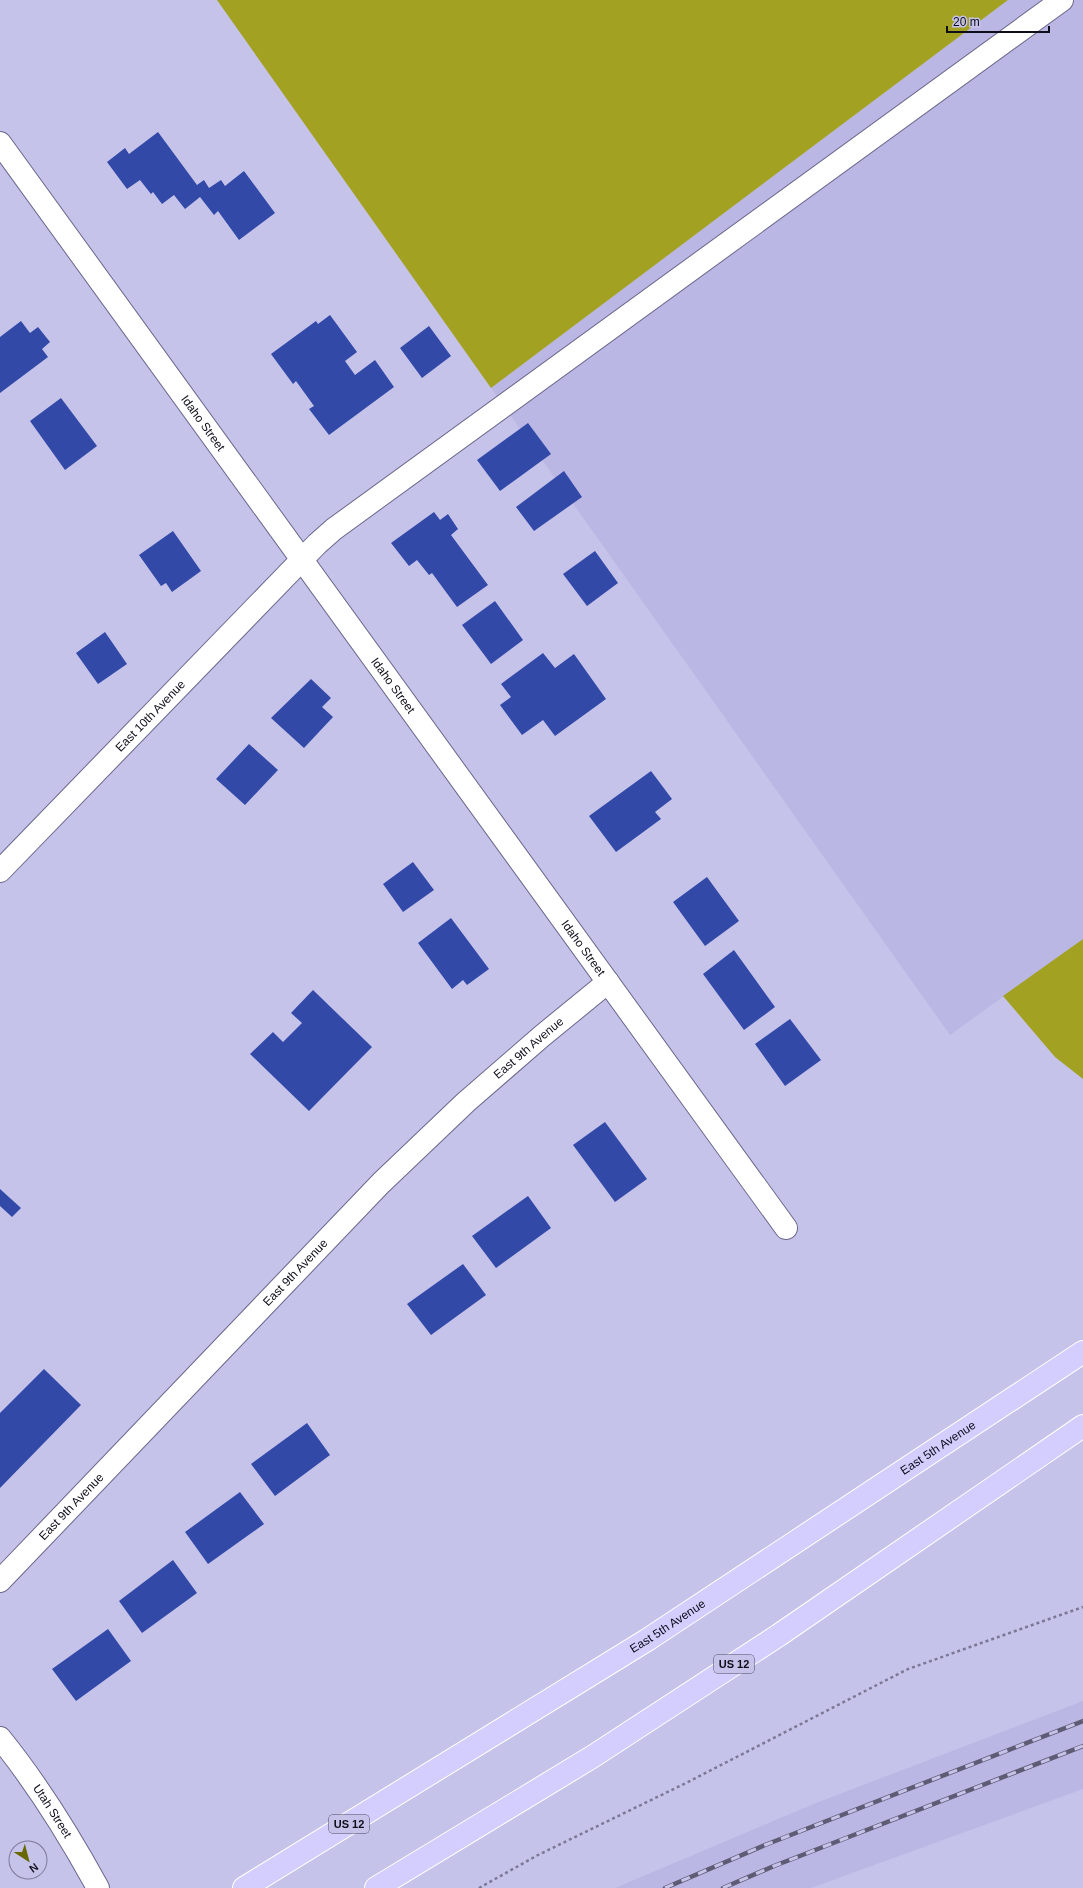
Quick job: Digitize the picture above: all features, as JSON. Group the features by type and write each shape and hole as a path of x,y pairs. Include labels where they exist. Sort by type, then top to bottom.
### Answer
{"main road":[{"name":"East 5th Avenue","path":"244,1888 647,1640 1083,1352"},
{"name":"US 12","path":"376,1888 592,1757 779,1635 1083,1426"}],"street":[{"name":"East 10th Avenue","path":"0,871 301,561 334,529 1062,0"},
{"name":"Idaho Street","path":"0,144 786,1228"},
{"name":"East 9th Avenue","path":"0,1581 381,1182 466,1102 542,1036 608,982"},
{"name":"Utah Street","path":"0,1738 39,1788 55,1812 98,1888"}],"path":[{"path":"479,1888 538,1855 692,1780 908,1669 1083,1607"}],"shaded area":[{"path":"217,0 1008,0 491,388"},
{"path":"1008,0 1083,0 1083,939 950,1035 491,388"},
{"path":"1083,939 1083,1079 1055,1057 1003,996"},
{"path":"1083,1701 1083,1789 811,1888 615,1888 816,1803"}],"building":[{"path":"158,132 197,185 204,180 209,188 221,180 225,186 244,171 275,213 239,240 218,211 214,215 200,197 185,209 174,195 162,204 153,192 151,194 140,180 127,189 107,162 125,148 129,154"},
{"path":"330,315 357,352 345,361 355,375 375,360 394,387 329,435 309,409 314,406 296,381 293,384 271,354 316,321 318,324"},
{"path":"21,321 30,333 38,327 50,342 42,349 48,357 0,393 0,337"},
{"path":"429,326 451,356 422,378 400,348"},
{"path":"61,398 97,446 65,470 30,421"},
{"path":"528,423 551,454 500,491 477,460"},
{"path":"564,471 582,497 534,531 516,507"},
{"path":"434,512 440,520 448,514 458,529 451,535 488,585 457,607 432,573 429,575 417,560 409,566 391,543"},
{"path":"173,531 201,571 172,592 166,583 161,586 139,555"},
{"path":"595,551 618,583 587,606 563,574"},
{"path":"495,601 523,640 491,664 462,625"},
{"path":"105,632 127,664 98,684 76,653"},
{"path":"543,653 555,668 574,654 606,699 555,736 543,720 522,735 500,705 511,697 501,684"},
{"path":"311,679 331,698 322,707 333,717 304,748 271,718"},
{"path":"249,744 278,770 245,805 216,779"},
{"path":"651,771 672,799 655,812 661,819 616,852 589,816"},
{"path":"413,862 434,890 403,912 383,884"},
{"path":"707,877 739,921 705,946 673,902"},
{"path":"451,918 489,969 467,985 463,980 452,989 418,943"},
{"path":"734,950 775,1007 744,1030 703,974"},
{"path":"313,990 372,1047 309,1111 250,1054 273,1032 283,1042 302,1023 291,1013"},
{"path":"790,1019 821,1060 785,1086 755,1044"},
{"path":"605,1122 647,1179 615,1202 573,1145"},
{"path":"0,1189 21,1208 12,1217 0,1206"},
{"path":"528,1196 551,1228 496,1268 472,1236"},
{"path":"463,1264 486,1295 431,1335 407,1304"},
{"path":"44,1369 81,1405 0,1488 0,1413"},
{"path":"307,1423 330,1455 275,1496 251,1464"},
{"path":"240,1492 264,1524 208,1564 185,1532"},
{"path":"173,1560 197,1593 142,1633 119,1601"},
{"path":"108,1629 131,1661 76,1701 52,1669"}],"railway":[{"path":"665,1888 765,1845 1083,1721"},
{"path":"723,1888 774,1866 1083,1746"}]}
